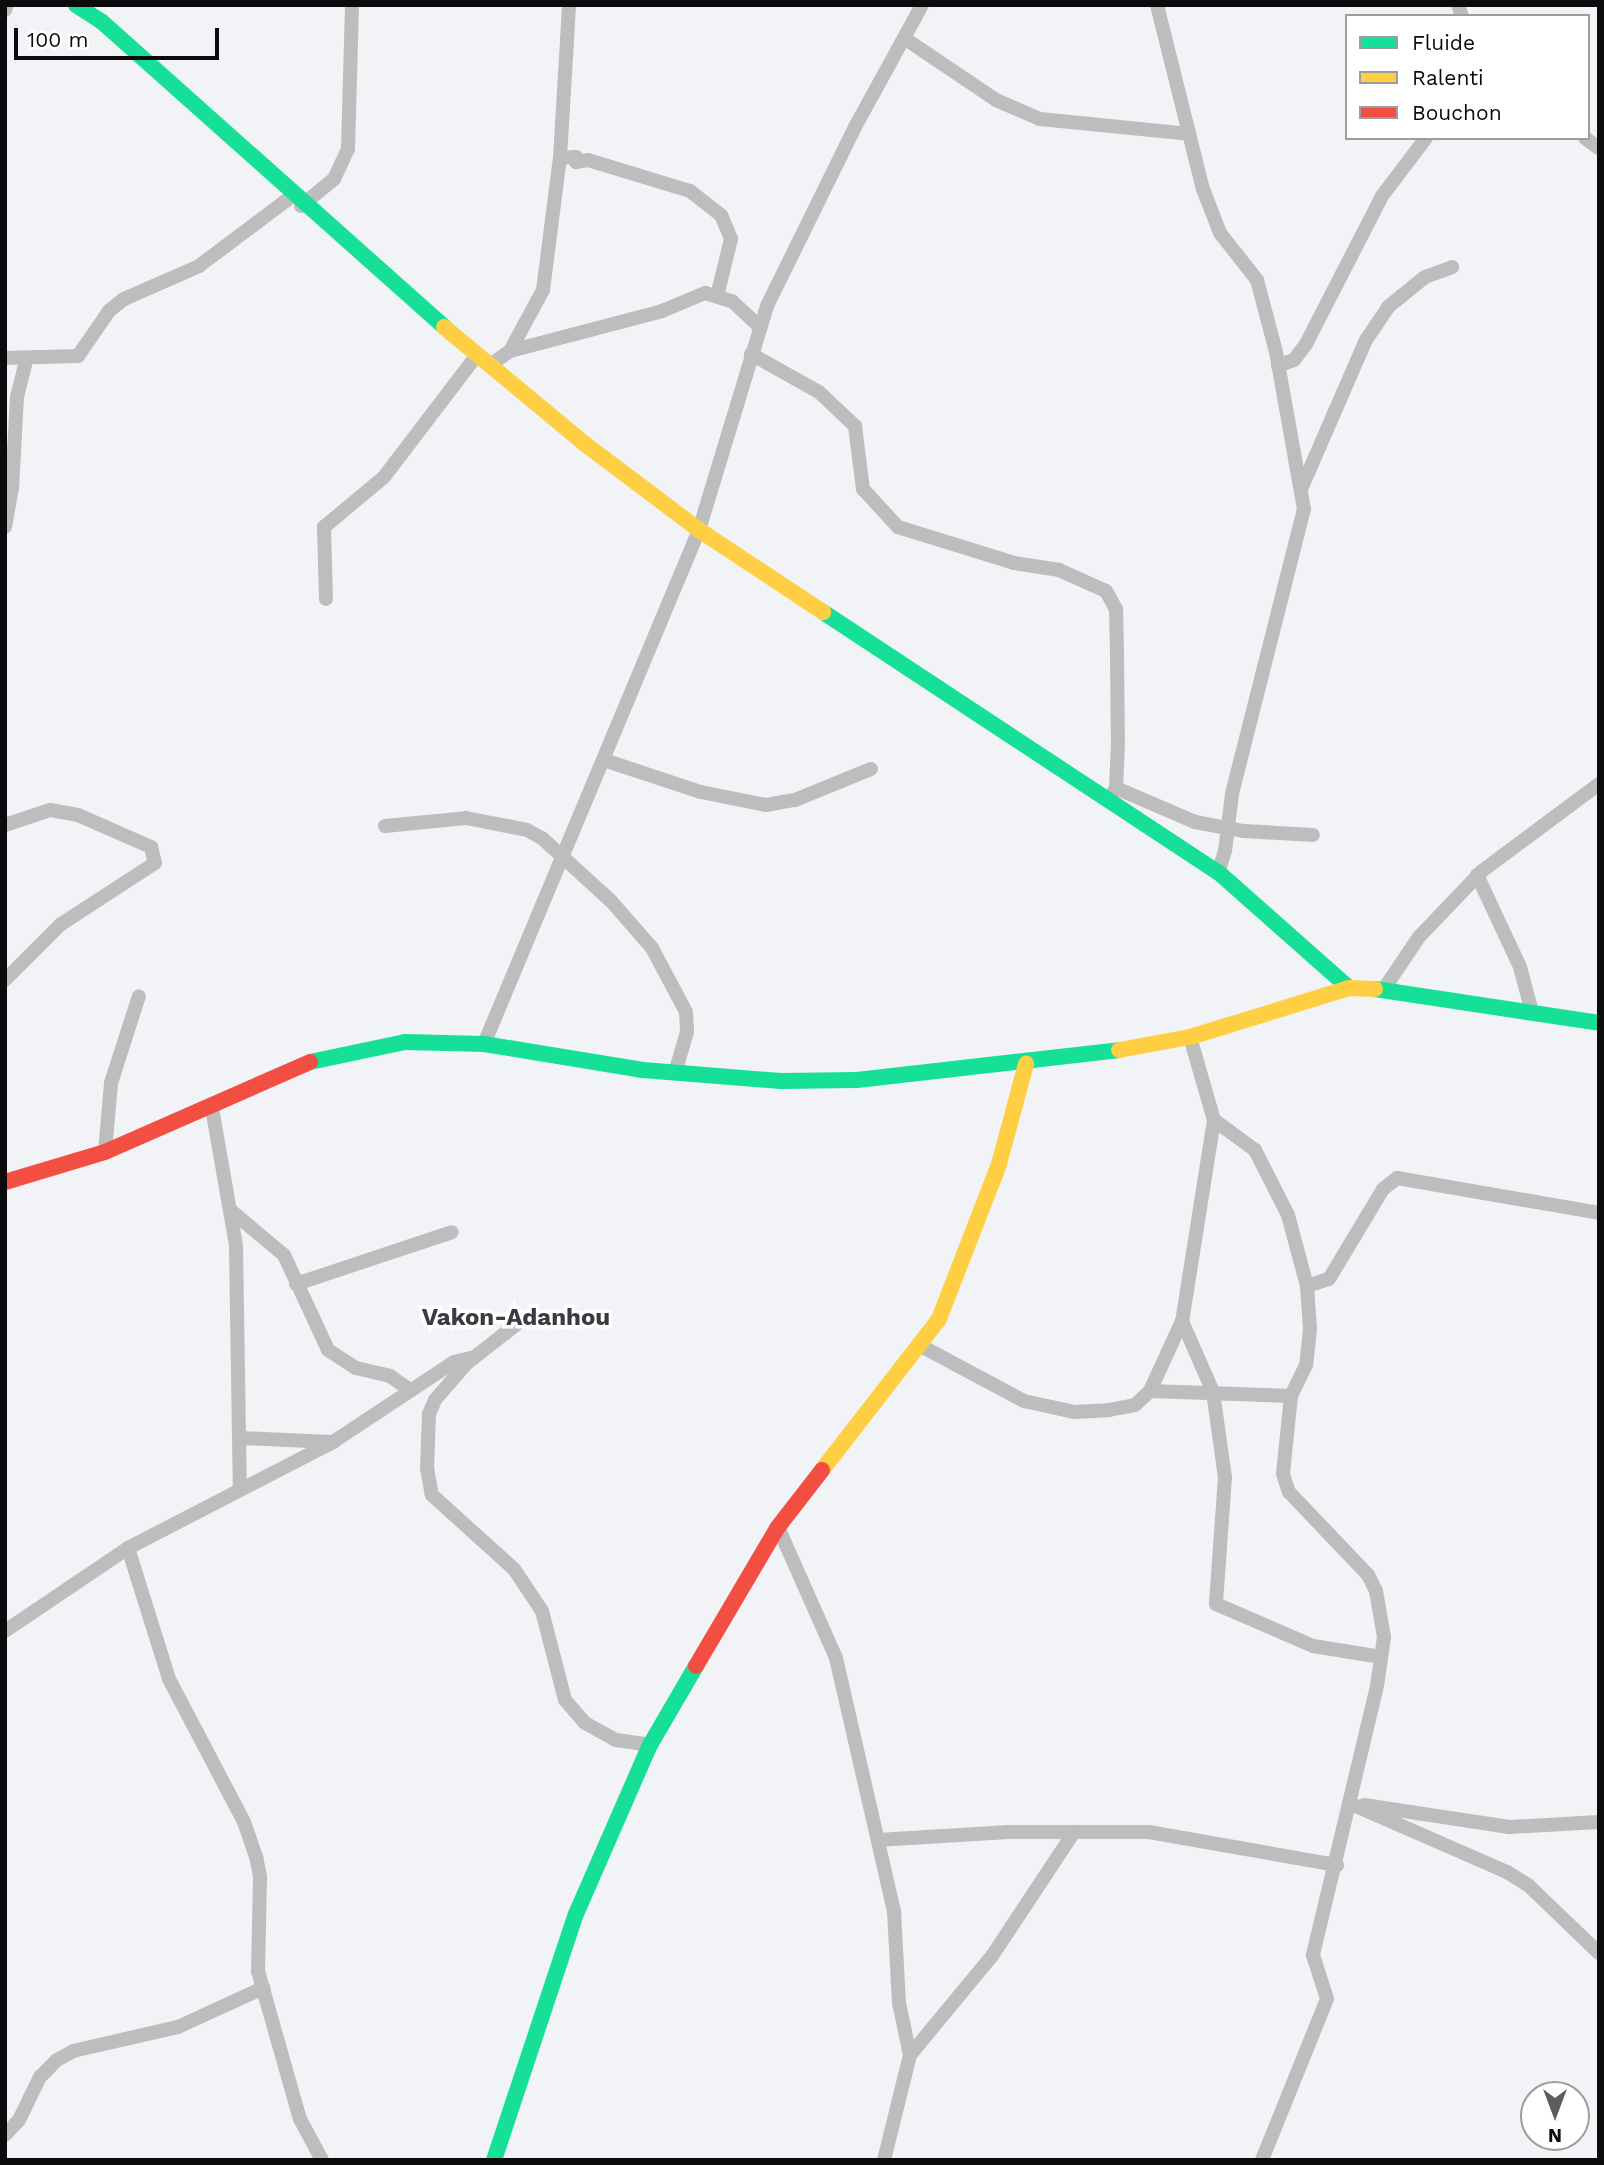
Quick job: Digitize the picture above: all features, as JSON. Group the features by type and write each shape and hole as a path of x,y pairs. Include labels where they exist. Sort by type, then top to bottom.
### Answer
{"main road":[{"path":"76,5 101,21 296,201 483,360 699,530 1113,793 1218,872 1300,940 1349,988"},
{"path":"5,1182 105,1152 212,1108 316,1060 364,1048 405,1042 484,1044 675,1073 781,1081 857,1080 1026,1064 1190,1037 1349,988 1384,989 1599,1023"},
{"path":"494,2160 576,1914 650,1745 778,1527 921,1346 968,1252 1012,1125 1026,1064"}],"street":[{"path":"5,10 7,5"},
{"path":"5,358 26,361 78,356 109,311 124,299 199,266 334,179 348,149 352,5"},
{"path":"510,351 543,290 560,158 569,5"},
{"path":"484,1044 699,530 760,327 824,188 922,5"},
{"path":"1157,5 1203,189 1220,233 1257,280 1278,366 1304,509 1232,794 1218,872"},
{"path":"904,38 996,100 1040,119 1189,134"},
{"path":"1278,366 1294,360 1306,344 1382,196 1424,140"},
{"path":"560,158 576,157 576,162 588,160 691,191 721,215 731,239 717,296"},
{"path":"1302,487 1366,340 1388,307 1424,277 1452,267"},
{"path":"326,599 324,527 384,477 483,360 581,335 705,293 744,309 760,327"},
{"path":"751,354 820,392 855,426 863,489 898,527 1014,563 1059,570 1107,591 1116,609 1113,793 1177,817 1228,828 1313,835"},
{"path":"5,527 12,489 17,397 26,361"},
{"path":"604,760 701,792 766,804 795,800 871,769"},
{"path":"1384,989 1419,937 1478,875 1599,783"},
{"path":"5,825 50,810 78,815 151,847 155,863 60,925 5,979"},
{"path":"384,825 466,818 527,830 562,858 611,901 652,948 686,1012 687,1032 675,1073"},
{"path":"1478,875 1520,967 1532,1012"},
{"path":"105,1152 111,1083 138,996"},
{"path":"921,1346 1024,1401 1074,1412 1135,1405 1150,1391 1182,1321 1214,1120 1190,1037"},
{"path":"212,1108 236,1245 240,1490"},
{"path":"1214,1120 1255,1150 1288,1214 1307,1286 1310,1329 1306,1366 1291,1396 1283,1474 1289,1492 1368,1575 1380,1607 1381,1657 1337,1865 1313,1955 1327,1999 1262,2160"},
{"path":"1307,1286 1329,1279 1383,1189 1397,1178 1599,1213"},
{"path":"230,1210 284,1255 328,1350 356,1368 390,1376 410,1390"},
{"path":"296,1284 452,1232"},
{"path":"1182,1321 1213,1392 1225,1477 1216,1604 1312,1646 1381,1657"},
{"path":"517,1324 475,1357 435,1400 429,1414 427,1468 432,1495 514,1569 542,1611 565,1700 584,1723 616,1740 650,1745"},
{"path":"5,1631 128,1548 333,1442 454,1362 475,1357"},
{"path":"1150,1391 1291,1396"},
{"path":"240,1438 333,1442"},
{"path":"778,1527 836,1658 894,1911 899,2003 910,2055"},
{"path":"128,1548 169,1679 244,1822 256,1856 260,1877 258,1971 300,2119 322,2160"},
{"path":"1349,1803 1509,1827 1599,1822"},
{"path":"1349,1803 1507,1872 1528,1885 1599,1953"},
{"path":"878,1840 1074,1832 1178,1834 1337,1865"},
{"path":"884,2160 910,2055 992,1956 1074,1832"},
{"path":"5,2135 19,2120 40,2077 57,2060 74,2051 178,2027 263,1988"}],"traffic: fast":[{"path":"76,5 101,21 444,327"},
{"path":"823,612 1218,872 1349,988"},
{"path":"1375,989 1599,1023"},
{"path":"310,1062 405,1042 484,1044 643,1070 781,1081 857,1080 1119,1050"},
{"path":"494,2160 576,1914 650,1745 696,1666"}],"traffic: slow":[{"path":"444,327 585,444 699,530 823,612"},
{"path":"1119,1050 1190,1037 1349,988 1375,989"},
{"path":"822,1470 939,1319 999,1164 1026,1064"}],"traffic: jam":[{"path":"5,1182 105,1152 310,1062"},
{"path":"696,1666 778,1527 822,1470"}],"district":[{"name":"Vakon-Adanhou","path":"516,1318"}]}
